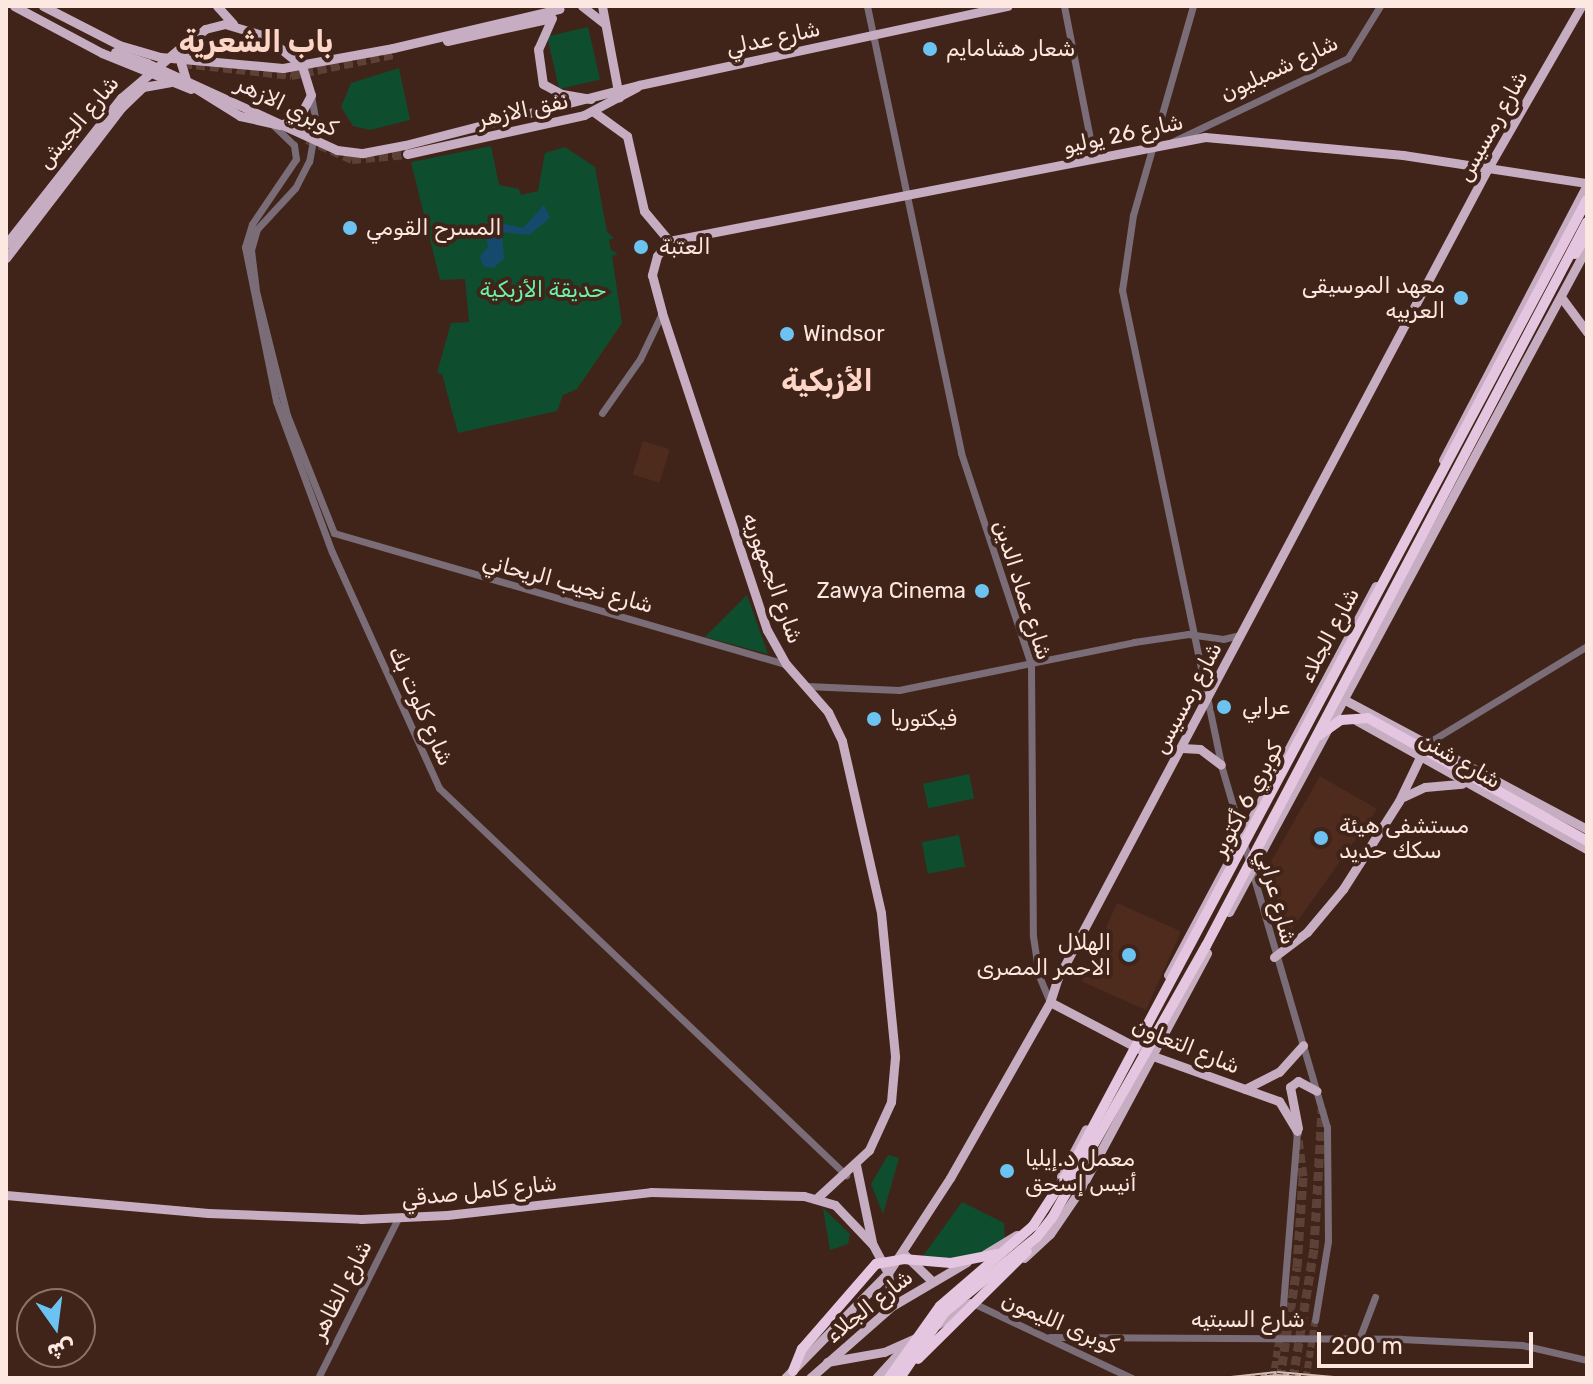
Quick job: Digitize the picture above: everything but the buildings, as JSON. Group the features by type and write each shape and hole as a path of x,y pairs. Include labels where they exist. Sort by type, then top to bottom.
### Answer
{"highway":[{"name":"كوبري 6 أكتوبر","path":"895,1378 940,1306 1041,1216 1090,1134 1587,200"},
{"name":"كوبري 6 أكتوبر","path":"895,1378 944,1313 1037,1237 1163,1026 1565,269 1587,222"},
{"path":"1565,269 1587,235"},
{"path":"1314,740 1339,721 1368,718 1587,841"},
{"path":"895,1378 918,1359 1037,1237"},
{"path":"789,1375 802,1349 876,1264 903,1259 951,1263 1003,1253"}],"main road":[{"path":"14,6 147,72 191,89 231,113 272,124 298,119 311,95 309,78 293,56 265,36 233,24 217,6"},
{"name":"كوبري الازهر","path":"26,6 95,43 204,86 329,148 363,153 406,150 619,95"},
{"name":"كوبري الازهر","path":"43,6 119,45 160,57 283,68 393,51 562,7"},
{"path":"56,6 123,40 172,52"},
{"path":"582,6 606,25"},
{"path":"602,6 619,95"},
{"name":"شارع عدلي","path":"639,85 1008,6"},
{"name":"شارع رمسيس","path":"789,1375 888,1273 1050,1002 1058,978 1488,168 1581,6"},
{"path":"562,7 552,18 538,49 543,84 562,94 595,99"},
{"path":"393,51 552,18"},
{"path":"191,89 181,63 193,39 210,27 233,24"},
{"name":"شارع الجيش","path":"6,244 81,145 147,72 193,39"},
{"name":"شارع الجيش","path":"6,258 127,101 148,84 170,82"},
{"name":"نفق الازهر","path":"406,150 594,112 639,85"},
{"path":"594,112 627,136 644,211 669,241"},
{"name":"شارع 26 يوليو","path":"669,241 1154,145 1216,137 1488,168 1587,184"},
{"name":"شارع الجلاء","path":"827,1362 892,1306 931,1280 1004,1244 1038,1215 1316,699 1587,184"},
{"name":"شارع الجمهوريه","path":"669,241 657,256 652,275 662,313 763,618 786,664 828,712 842,741 866,830 885,948 893,1091 879,1133 856,1165 817,1198"},
{"name":"شارع الجلاء","path":"827,1362 908,1343 971,1302 1050,1234 1080,1190 1587,247"},
{"path":"1561,297 1587,332"},
{"name":"شارع شنن","path":"1316,699 1464,784 1587,849"},
{"name":"شارع شنن","path":"1345,700 1587,829"},
{"path":"1274,957 1299,940 1327,909 1401,798 1426,744"},
{"path":"1182,748 1208,752 1221,765"},
{"path":"1401,798 1425,787 1464,784"},
{"name":"شارع التعاون","path":"1050,1002 1153,1056 1279,1101 1297,1131"},
{"path":"1245,1089 1279,1072 1303,1045"},
{"path":"1297,1131 1299,1115 1290,1087 1298,1081 1317,1091"},
{"path":"856,1165 873,1245"},
{"name":"شارع كامل صدقي","path":"6,1195 208,1213 398,1218 660,1192 817,1198"},
{"path":"817,1198 841,1209 873,1245 888,1273 892,1306"},
{"path":"903,1251 907,1262 931,1280"},
{"path":"948,1271 1025,1257"},
{"path":"876,1378 908,1343"},
{"path":"810,1378 827,1362"}],"street":[{"name":"شارع عماد الدين","path":"867,6 961,453 1031,665 1033,936 1039,976 1050,1002"},
{"path":"1064,6 1094,159"},
{"name":"شارع عرابي","path":"1193,6 1126,248 1123,297 1221,765 1274,957 1317,1091 1329,1147 1329,1210 1315,1320"},
{"name":"شارع شمبليون","path":"1172,142 1348,58 1380,6"},
{"name":"شارع كلوت بك","path":"311,95 316,123 309,161 289,196 257,229 251,250 256,291 294,441 337,563 439,788 846,1175"},
{"name":"شارع كلوت بك","path":"272,124 294,145 296,159 250,228 245,255 276,401 329,526 341,538"},
{"path":"602,413 640,359 662,313"},
{"path":"337,563 341,538"},
{"name":"شارع نجيب الريحاني","path":"341,538 786,664"},
{"path":"805,686 899,690 1134,642 1195,634 1223,639 1241,635"},
{"path":"1426,744 1437,733 1587,646"},
{"name":"شارع السبتيه","path":"1282,1318 1297,1131"},
{"name":"شارع الظاهر","path":"318,1378 398,1218"},
{"path":"1359,1339 1375,1297"},
{"name":"كوبرى الليمون","path":"971,1302 1007,1322 1060,1340 1132,1378"},
{"name":"شارع السبتيه","path":"1050,1337 1359,1339 1522,1345 1587,1360"}],"shaded area":[{"path":"643,441 670,449 660,483 633,474"},
{"name":"مستشفى هيئة سكك حديد","path":"1320,776 1377,809 1287,936 1268,867"},
{"name":"الهلال الاحمر المصرى","path":"1117,903 1181,931 1146,1010 1082,982"}],"green space":[{"path":"588,27 600,80 559,89 547,36"},
{"path":"399,68 410,120 370,130 353,126 341,107 351,83"},
{"name":"حديقة الأزبكية","path":"491,146 499,185 519,189 521,195 538,191 545,153 565,147 595,167 607,232 614,238 609,240 611,250 618,254 612,256 622,323 577,389 563,395 557,411 458,433 442,374 437,373 451,323 469,322 465,279 440,280 411,162"},
{"path":"747,595 768,654 705,637"},
{"path":"969,774 974,798 928,808 923,784"},
{"path":"959,835 965,866 928,874 922,842"},
{"path":"888,1155 899,1158 883,1214 871,1184"},
{"path":"962,1202 1004,1223 1005,1241 981,1253 947,1259 923,1256"},
{"path":"823,1208 850,1234 848,1244 830,1250"}],"water":[{"path":"544,205 550,218 529,235 502,232 504,259 493,268 483,266 480,256 488,247 485,228 500,223 523,228"}],"tunnel":[{"path":"183,63 291,75 393,54"},
{"path":"307,139 352,159 407,154"},
{"path":"1293,1378 1314,1248 1322,1108"},
{"path":"1280,1378 1297,1267 1303,1176 1297,1131"},
{"path":"1273,1378 1282,1318"},
{"path":"1306,1378 1315,1320"}],"railway":[{"path":"1231,1378 1277,1373 1334,1378"}],"place":[{"name":"شعار هشامايم","path":"930,49"},
{"name":"المسرح القومي","path":"350,228"},
{"name":"العتبة","path":"641,247"},
{"name":"معهد الموسيقى العربيه","path":"1461,298"},
{"name":"Windsor","path":"787,334"},
{"name":"Zawya Cinema","path":"982,591"},
{"name":"عرابي","path":"1224,707"},
{"name":"فيكتوريا","path":"874,719"},
{"name":"مستشفى هيئة سكك حديد","path":"1321,838"},
{"name":"الهلال الاحمر المصرى","path":"1129,955"},
{"name":"معمل د.إيليا أنيس إسحق","path":"1007,1171"}],"district":[{"name":"باب الشعرية","path":"256,42"},
{"name":"الأزبكية","path":"827,381"}]}
